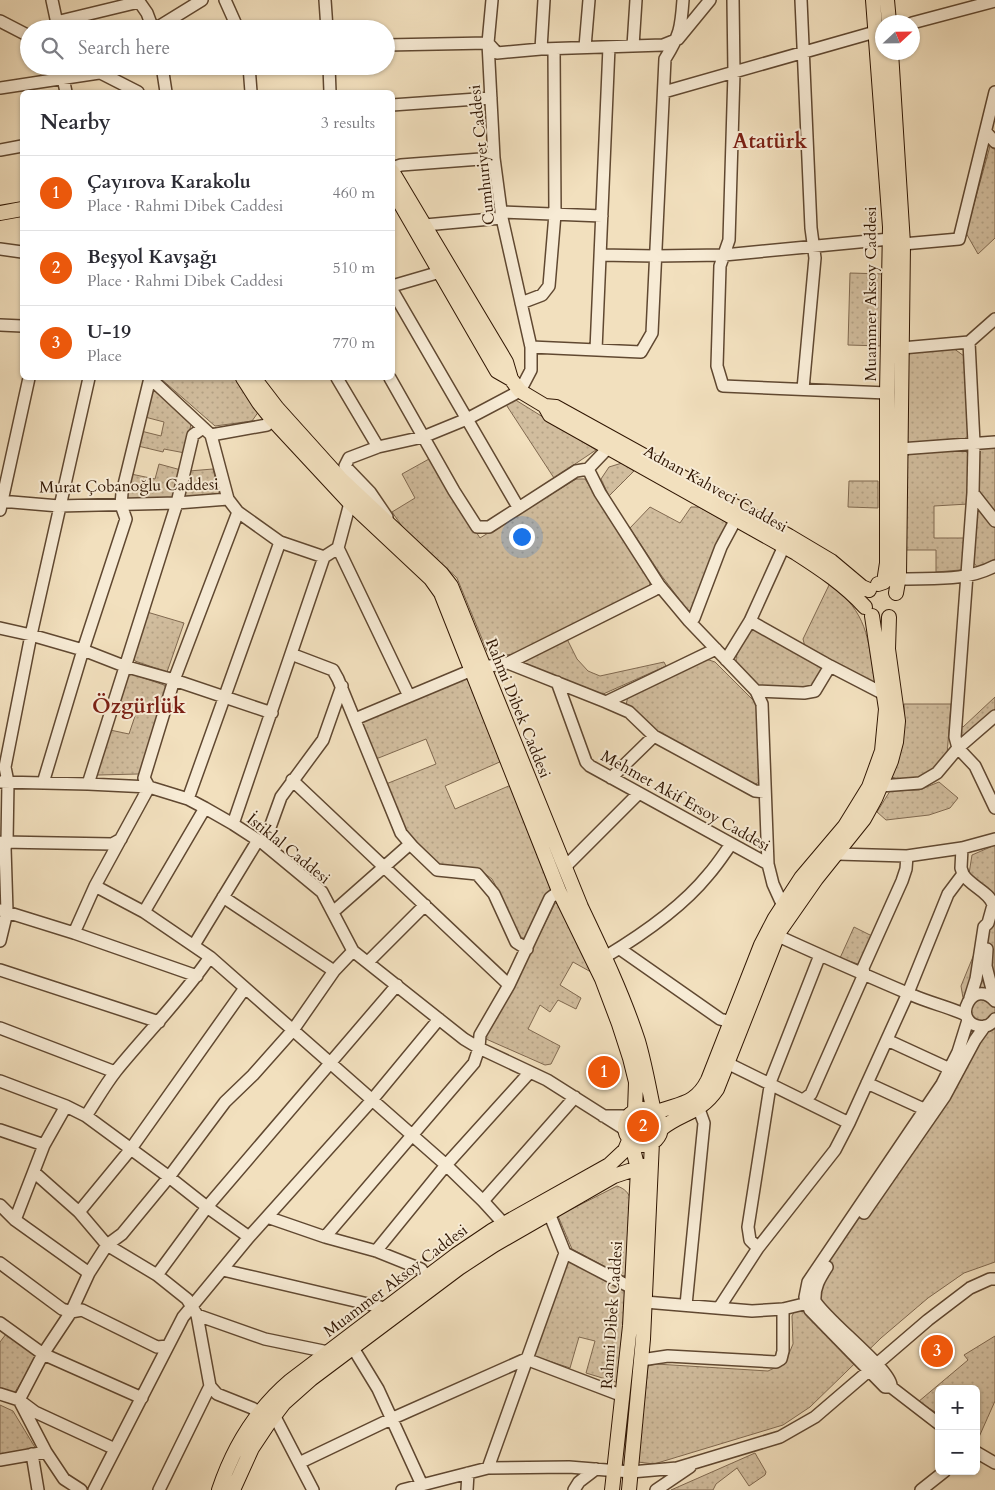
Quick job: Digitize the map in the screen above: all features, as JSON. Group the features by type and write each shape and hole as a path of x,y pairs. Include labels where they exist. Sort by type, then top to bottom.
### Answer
{"main road":[{"name":"Muammer Aksoy Caddesi","path":"873,0 876,15"},
{"path":"887,0 888,15"},
{"name":"Muammer Aksoy Caddesi","path":"873,587 884,582 887,563 887,393 897,242 881,60"},
{"path":"869,612 881,618 889,617 897,609 898,598 896,593 898,576 902,348 891,60"},
{"path":"395,175 506,362 511,379"},
{"name":"Adnan Kahveci Caddesi","path":"395,194 497,371 511,379 520,391 545,406 556,407 789,536 831,561 862,587 873,587"},
{"path":"1,214 20,209"},
{"name":"Rahmi Dibek Caddesi","path":"244,380 271,418 350,504 436,586 478,668 581,907 605,957 637,1040 654,1113 661,1129 658,1136 652,1142 637,1194 630,1326 612,1490"},
{"name":"Rahmi Dibek Caddesi","path":"256,380 277,408 340,478 446,579 456,597 478,668 559,891 602,978 622,1033 636,1082 631,1127 633,1150 644,1167 645,1302 629,1490"},
{"name":"Adnan Kahveci Caddesi","path":"545,406 550,415 784,546 825,571 847,589 869,612"},
{"path":"652,1142 644,1144 631,1127 645,1109 654,1113 683,1104 701,1092 708,1080 761,945 782,906 801,878 845,826 869,787 882,751 886,709 865,598 873,587 888,586 896,593"},
{"path":"661,1129 671,1121 699,1109 716,1089 778,936 796,906 864,818 881,786 896,742 898,721 888,649 889,617"},
{"name":"Muammer Aksoy Caddesi","path":"219,1490 237,1448 260,1413 282,1387 456,1255 504,1224 609,1165 625,1150 631,1127"},
{"path":"233,1490 252,1448 274,1415 302,1386 478,1256 609,1179 644,1167"},
{"path":"609,1179 616,1179 626,1183 637,1194"}],"street":[{"path":"52,0 56,20"},
{"path":"169,20 202,0"},
{"path":"225,0 234,20"},
{"path":"325,0 326,20"},
{"name":"Cumhuriyet Caddesi","path":"492,0 488,43 494,158 502,215 531,347 531,370 520,391"},
{"path":"541,49 544,0"},
{"path":"585,47 589,0"},
{"path":"633,46 636,0"},
{"path":"678,39 682,22 683,0"},
{"path":"531,347 641,352 652,333 665,59 678,39 710,0"},
{"path":"733,0 734,73 729,240 720,266 717,366 724,386 887,393"},
{"path":"801,0 811,228 815,258 803,389"},
{"path":"74,20 139,1 150,20"},
{"path":"920,21 995,1"},
{"path":"2,24 20,32"},
{"path":"664,92 875,32"},
{"path":"395,45 488,43 497,53 554,48 663,45 678,39"},
{"path":"596,350 609,47"},
{"path":"521,303 542,295 549,286 555,214 554,48"},
{"path":"0,88 85,75"},
{"path":"103,75 134,90"},
{"path":"163,75 166,90"},
{"path":"250,75 251,90"},
{"path":"329,75 330,90"},
{"path":"63,78 66,90"},
{"path":"600,256 724,254 814,246 959,239 995,92"},
{"path":"395,104 491,98"},
{"path":"986,132 995,142"},
{"path":"0,150 20,146"},
{"path":"395,168 401,165 494,158"},
{"path":"425,225 502,215 555,214 602,216"},
{"path":"0,249 20,252"},
{"path":"395,287 440,272"},
{"path":"395,293 518,507"},
{"path":"902,348 969,342 995,319"},
{"path":"0,325 20,326"},
{"path":"969,342 974,443 973,493 955,737 958,748 975,766 995,808"},
{"path":"1,504 30,380"},
{"path":"0,941 4,911 5,766 31,635 89,380"},
{"path":"42,783 126,519 121,505 122,493 150,380"},
{"path":"152,380 207,432 228,499 238,512 280,542 324,557"},
{"path":"338,380 378,447"},
{"path":"391,380 454,491 477,527 489,527 576,471 588,469 608,448"},
{"path":"400,536 370,492 345,466 349,458 378,447 423,437 467,419 520,391"},
{"path":"88,784 177,503 193,435 267,425 271,418"},
{"path":"900,449 995,442"},
{"path":"588,469 600,493 659,585 689,621 756,691 762,704 768,864 773,884 782,906"},
{"path":"973,493 995,521"},
{"name":"Murat Çobanoğlu Caddesi","path":"1,504 59,506 121,505 228,499"},
{"path":"350,504 338,548 409,696"},
{"path":"74,933 94,886 148,787 144,778 174,680 238,512"},
{"path":"689,621 694,618 721,547 736,519"},
{"path":"188,800 280,542"},
{"path":"726,660 750,621 784,546"},
{"path":"233,824 324,557 338,548"},
{"path":"898,576 905,579 968,577 995,566"},
{"path":"355,719 478,668 508,663 654,590 659,585"},
{"path":"750,621 884,694"},
{"path":"0,628 83,650 124,666 174,680 272,713"},
{"path":"606,702 716,649"},
{"path":"292,654 333,670 342,686 401,833 437,870 477,874 494,894 516,942 526,949"},
{"path":"508,663 629,712 654,736 755,791 765,792"},
{"path":"756,691 804,693 815,691 830,666"},
{"name":"Mehmet Akif Ersoy Caddesi","path":"557,682 586,762 590,766 768,864"},
{"path":"194,945 223,897 261,842 280,797 323,740 342,686"},
{"path":"881,786 920,783 936,773 958,748 995,716"},
{"path":"611,778 654,736"},
{"path":"292,780 509,985"},
{"name":"İstiklal Caddesi","path":"4,782 148,787 188,800 205,808 261,842 322,892 353,951 464,1039 547,1080 602,1116 631,1127"},
{"path":"564,867 639,793"},
{"path":"144,912 205,808"},
{"path":"4,842 112,844 121,839"},
{"path":"837,854 907,856 962,848 995,839"},
{"path":"333,912 410,844"},
{"path":"605,957 620,949 653,925 691,893 708,876 731,844"},
{"path":"883,1378 872,1363 805,1297 808,1282 926,1110 958,1052 967,1017 966,1006 976,979 984,927 988,923 993,905 992,900 971,884 963,874 962,848"},
{"path":"803,1100 811,1094 864,974 862,968 902,881 906,869 907,856"},
{"path":"719,1308 758,1248 835,1150 908,994 948,894 963,874"},
{"path":"94,886 144,912 210,957 446,1165 504,1224"},
{"path":"325,1237 411,1134 474,1063 479,1048 480,1034 509,985 550,898 559,891"},
{"path":"223,897 334,971"},
{"path":"368,962 425,905"},
{"path":"4,911 197,976"},
{"path":"988,923 991,929 986,966 995,1001"},
{"path":"778,936 908,994 949,1007 967,1017 975,1025 989,1025 995,1019"},
{"path":"620,949 720,1019 731,1022"},
{"path":"19,1400 43,1354 70,1312 89,1273 107,1245 122,1234 169,1177 225,1102 293,1030 334,971 353,951"},
{"path":"758,1248 750,1240 748,1227 770,1084 820,954"},
{"path":"86,1116 116,1072 197,976 210,957"},
{"path":"0,970 159,1022"},
{"path":"157,1275 207,1207 397,985"},
{"path":"78,1212 130,1150 245,988"},
{"path":"949,1007 983,994 995,1001"},
{"path":"94,1490 183,1317 195,1310 249,1237 372,1100 439,1019"},
{"path":"811,1302 819,1280 929,1120 953,1083 984,1026"},
{"path":"0,1028 116,1072"},
{"path":"887,1040 950,1068"},
{"path":"727,1063 849,1123"},
{"path":"376,1251 446,1165 530,1072"},
{"path":"0,1081 66,1106 86,1116 249,1237"},
{"path":"867,1083 926,1110"},
{"path":"483,1201 575,1098"},
{"path":"15,1220 35,1173 44,1145 66,1106"},
{"path":"686,1305 704,1123 699,1109"},
{"path":"0,1130 44,1145"},
{"path":"35,1173 78,1212 107,1245 157,1275 187,1299 195,1310 210,1386 217,1394 260,1413 274,1415 313,1490"},
{"path":"0,1205 15,1220 89,1273"},
{"path":"550,1213 566,1253 632,1288"},
{"path":"267,1217 325,1237 376,1251 421,1269 426,1277"},
{"path":"488,1468 566,1253"},
{"path":"0,1263 62,1309 70,1312 82,1310 157,1347 168,1346"},
{"path":"223,1270 385,1308"},
{"path":"402,1490 488,1468 569,1467 631,1472 678,1468 780,1436 815,1417 861,1379 872,1363 970,1288 990,1279 995,1279"},
{"path":"645,1302 752,1311 783,1309 811,1302"},
{"path":"641,1360 668,1356 776,1362 781,1359 783,1309"},
{"path":"195,1310 265,1339 328,1352"},
{"path":"0,1323 43,1354 142,1398"},
{"path":"353,1348 378,1389 422,1485"},
{"path":"299,1463 391,1419 526,1359 623,1396"},
{"path":"872,1363 883,1378"},
{"path":"861,1379 883,1378 891,1381 891,1387 935,1421"},
{"path":"159,1490 210,1386"},
{"path":"0,1394 19,1400 35,1412 115,1449"},
{"path":"19,1400 46,1452 64,1479 81,1490"},
{"path":"0,1460 46,1452"},
{"path":"32,1454 38,1490"},
{"path":"980,1454 995,1463"},
{"path":"656,1490 702,1460"},
{"path":"574,1490 580,1482 596,1469"},
{"path":"467,1490 468,1473"},
{"path":"921,1490 940,1475"}],"shaded area":[{"path":"990,146 995,150 995,238 978,254 966,233"},
{"path":"850,273 885,274 883,346 848,345"},
{"path":"953,348 964,356 968,436 963,440 910,445 905,441 906,357 912,352"},
{"path":"162,380 238,380 259,411 252,421 215,426"},
{"path":"152,388 191,424 185,453 164,449 163,452 138,446 141,431 161,436 164,422 145,417"},
{"path":"514,399 596,450 554,478 505,403"},
{"path":"995,447 995,511 978,492 979,448"},
{"path":"964,449 969,455 968,504 934,506 934,538 967,538 965,567 960,570 936,572 936,550 902,550 904,459 910,454"},
{"path":"429,459 480,538 576,479 585,479 651,581 648,588 514,654 496,656 487,651 457,578 404,529 392,512 415,498 402,474"},
{"path":"622,463 634,471 609,496 601,479 609,467"},
{"path":"159,464 181,470 175,496 128,501 126,496 131,474 155,479"},
{"path":"213,469 220,497 187,499 183,493 189,471"},
{"path":"849,481 878,481 878,508 848,507"},
{"path":"650,507 680,523 691,507 699,507 726,522 727,528 692,611 689,612 661,575 630,528"},
{"path":"977,510 982,511 995,527 995,559 978,568 974,563"},
{"path":"830,583 852,605 864,627 875,681 873,684 805,647 803,639"},
{"path":"147,612 184,623 167,672 135,661 133,656"},
{"path":"757,630 820,665 821,675 812,687 804,689 757,686 736,661 739,650 750,631"},
{"path":"567,639 577,659 588,671 600,676 664,662 666,666 601,695 524,664 526,659"},
{"path":"706,659 715,662 755,702 758,709 759,782 753,786 665,738 626,705 628,696"},
{"path":"132,674 164,685 166,688 141,772 138,774 98,775 96,771 110,730 129,734 135,716 117,710 128,677"},
{"path":"468,677 502,761 445,786 455,809 511,785 552,887 526,939 518,936 492,879 480,870 442,867 415,843 403,828 386,784 436,764 426,739 376,759 361,721"},
{"path":"995,697 995,709 964,736 960,734 958,724 963,727"},
{"path":"904,704 951,704 947,755 936,768 919,780 901,780 892,777 902,741"},
{"path":"939,782 958,798 950,808 929,815 886,820 877,812 890,791 919,790"},
{"path":"995,845 995,897 991,891 968,880 972,855"},
{"path":"555,903 559,904 591,972 573,962 560,985 581,998 576,1009 558,1000 550,1012 540,1005 528,1029 560,1046 551,1064 545,1065 486,1039 485,1033 511,992"},
{"path":"995,903 995,1262 964,1273 928,1298 881,1338 810,1407 783,1425 654,1464 638,1462 648,1366 656,1364 768,1371 785,1363 793,1344 792,1316 801,1298 907,1146 967,1022 961,986"},
{"path":"854,927 872,936 861,963 858,964 840,958"},
{"path":"617,1186 626,1191 631,1200 628,1274 623,1276 572,1249 558,1216"},
{"path":"571,1261 628,1291 619,1383 586,1373 595,1341 579,1337 570,1368 534,1356 565,1264"},
{"path":"6,1334 35,1354 36,1359 15,1392 9,1393 0,1389 0,1342"},
{"path":"995,1336 995,1401 980,1435 980,1385 938,1385 968,1360 964,1355"},
{"path":"935,1388 935,1412 918,1402"},
{"path":"0,1405 13,1411 36,1449 0,1457"},
{"path":"755,1453 766,1472 765,1475 749,1486 737,1468 716,1484 713,1490 671,1490"}],"place":[{"name":"Çayırova Karakolu","path":"604,1072"},
{"name":"Beşyol Kavşağı","path":"643,1126"},
{"name":"U-19","path":"937,1351"}],"district":[{"name":"Atatürk","path":"770,141"},
{"name":"Özgürlük","path":"139,706"}]}
